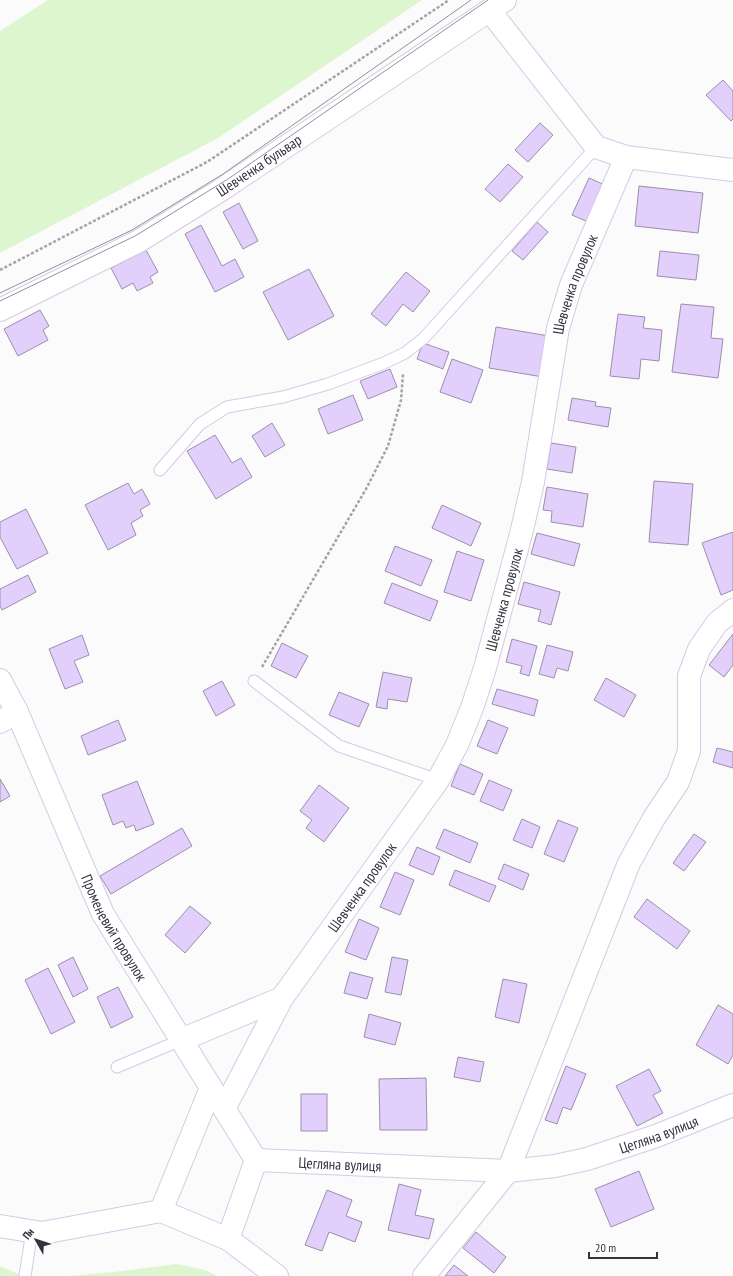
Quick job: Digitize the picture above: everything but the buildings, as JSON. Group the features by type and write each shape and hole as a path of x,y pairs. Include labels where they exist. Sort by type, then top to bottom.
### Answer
{"street":[{"path":"498,5 596,147 626,157 733,170"},
{"name":"Шевченка бульвар","path":"0,310 139,242 221,190 498,5"},
{"name":"Шевченка провулок","path":"224,1109 282,998 438,780 457,745 472,708 485,668 521,534 533,482 558,328 562,314 571,286 626,157"},
{"path":"424,1276 508,1171 629,863 654,818 678,782 689,751 690,676 699,649 717,623 733,610"},
{"name":"Променевий провулок","path":"0,680 8,717 103,914 256,1160"},
{"path":"181,1040 282,998"},
{"path":"161,1211 211,1088"},
{"name":"Цегляна вулиця","path":"256,1160 508,1171 555,1166 587,1159 656,1136 733,1105"},
{"path":"228,1239 256,1160"},
{"path":"0,1226 42,1233 161,1211 228,1239 277,1276"}],"lane":[{"path":"160,470 200,424 227,407 283,397 328,384 384,363 405,353 424,338 596,147"},
{"path":"254,681 339,746 438,780"},
{"path":"117,1067 181,1040"},
{"path":"25,1276 32,1231"}],"path":[{"path":"0,270 206,162 449,0"},
{"path":"254,681 366,489 388,446 401,400 405,353"}],"green space":[{"path":"48,0 422,0 218,138 0,253 0,31"},
{"path":"177,1264 205,1270 217,1276 70,1276 114,1272"},
{"path":"0,1266 16,1273 28,1276 0,1276"}],"tram line":[{"path":"0,293 132,230 223,174 471,0"},
{"path":"0,301 135,236 228,179 488,0"}]}
